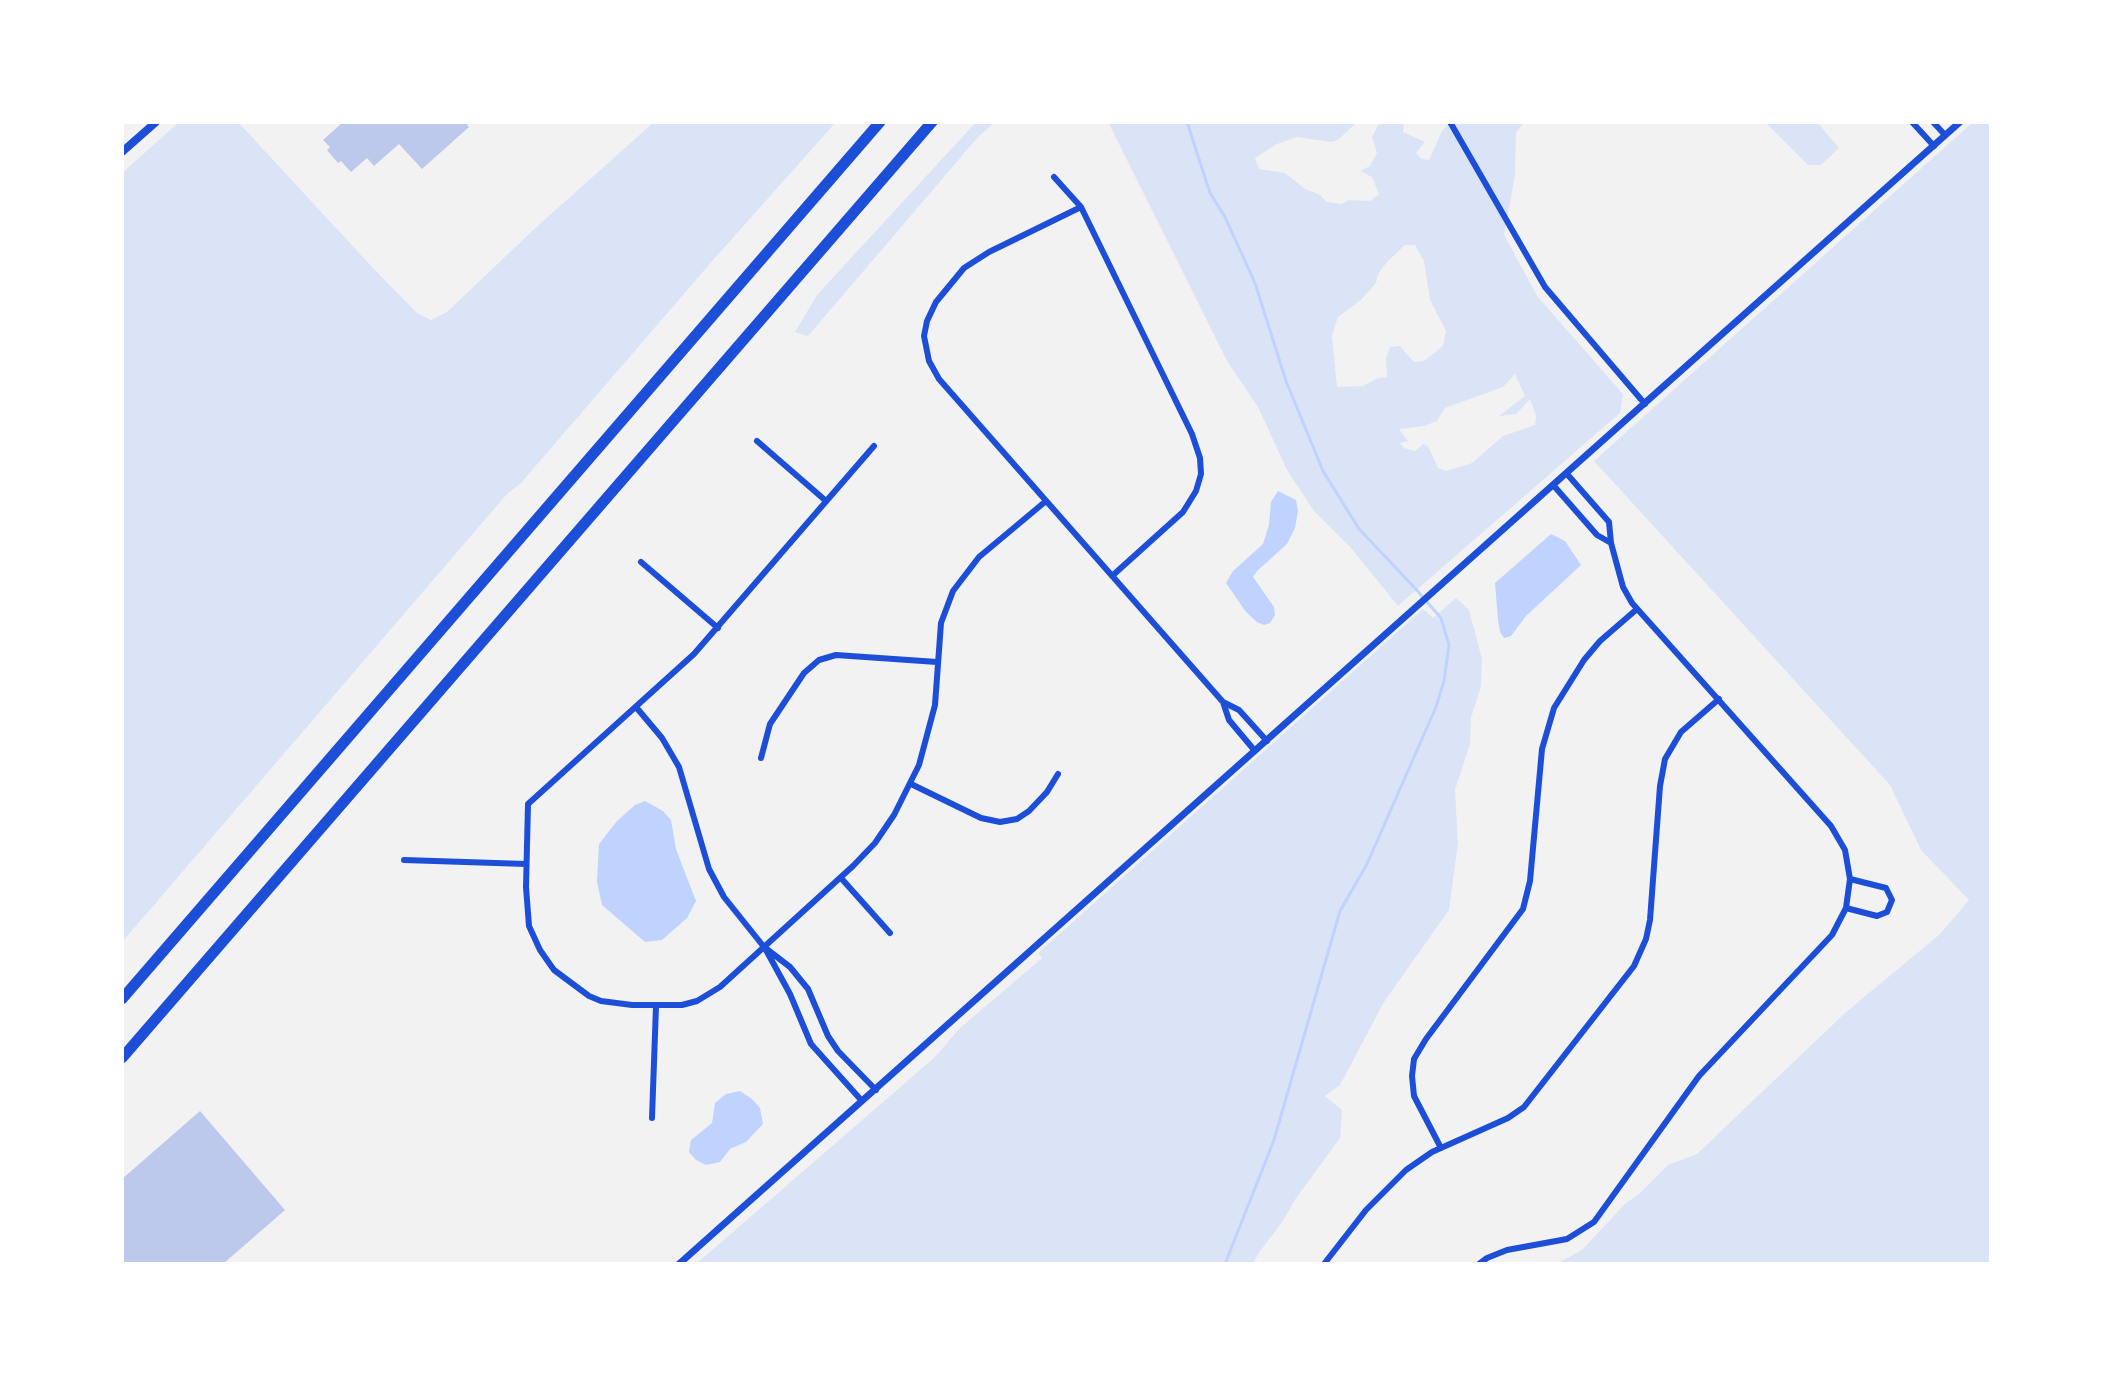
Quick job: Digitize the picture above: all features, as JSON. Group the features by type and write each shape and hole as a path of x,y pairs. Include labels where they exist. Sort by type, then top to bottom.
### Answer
{"highway":[{"path":"122,999 880,122"},
{"path":"122,1058 932,122"}],"main road":[{"path":"122,152 156,122"}],"street":[{"path":"1450,122 1545,287 1645,404"},
{"path":"1912,122 1934,146"},
{"path":"1933,122 1945,135"},
{"path":"679,1264 1960,122"},
{"path":"1054,177 1081,207 1192,434 1200,458 1201,474 1196,491 1183,512 1112,576"},
{"path":"1081,207 989,252 964,268 936,302 927,321 924,336 929,361 939,379 1223,702 1239,710 1267,741"},
{"path":"757,441 826,501"},
{"path":"874,446 682,666 528,804 526,912 529,926 554,970 580,991 601,1001 632,1005 682,1005 697,1001 720,987 841,878 875,843 894,815 919,765 937,684 944,612 958,582 979,557 1046,501"},
{"path":"1479,1264 1507,1250 1567,1239 1594,1222 1699,1076 1821,948 1846,908 1850,879 1845,850 1831,826 1637,609 1623,587 1611,543 1609,522 1567,474"},
{"path":"1554,486 1597,535 1611,543"},
{"path":"641,562 718,628"},
{"path":"1441,1148 1414,1096 1414,1059 1523,909 1530,881 1542,749 1554,708 1584,660 1600,641 1637,609"},
{"path":"761,758 770,724 804,673 819,660 836,655 937,662"},
{"path":"1324,1264 1379,1195 1406,1170 1441,1148 1508,1118 1524,1107 1634,966 1646,939 1650,920 1660,786 1665,759 1674,742 1719,699"},
{"path":"1223,702 1229,720 1255,751"},
{"path":"636,707 662,738 679,767 716,883 737,916 764,947 790,967 808,989 835,1046 876,1090"},
{"path":"911,784 981,818 1000,822 1017,819 1029,811 1047,792 1058,774"},
{"path":"404,860 526,864"},
{"path":"841,878 890,933"},
{"path":"1846,908 1877,916 1890,909 1892,900 1886,888 1850,879"},
{"path":"764,947 790,994 811,1044 862,1101"},
{"path":"652,1118 656,1006"}],"shaded area":[{"path":"179,122 238,122 373,268 417,313 431,320 447,312 654,122 836,122 521,483 507,494 123,941 122,173"},
{"path":"976,122 995,122 978,137 808,336 795,332 817,295"},
{"path":"1108,122 1357,122 1338,140 1332,142 1297,137 1277,144 1255,158 1259,169 1285,173 1327,202 1341,204 1349,200 1370,201 1379,194 1372,177 1360,171 1370,166 1377,153 1372,137 1380,122 1404,122 1403,132 1425,142 1416,153 1422,159 1429,160 1443,129 1453,122 1525,122 1516,132 1515,175 1504,235 1538,297 1623,394 1620,413 1398,606 1350,547 1314,511 1287,470 1258,407 1227,361","holes":["1405,245 1415,245 1424,261 1430,300 1446,331 1443,346 1424,361 1414,362 1400,346 1390,347 1386,358 1387,377 1363,386 1337,387 1332,336 1338,317 1361,300 1376,283 1378,274 1387,262","1515,374 1525,396 1499,416 1516,414 1530,399 1536,416 1535,425 1503,436 1472,463 1446,471 1438,468 1428,446 1423,444 1415,451 1404,448 1400,443 1408,441 1399,429 1437,421 1445,408 1503,387"]},
{"path":"1765,122 1817,122 1839,148 1821,165 1808,165"},
{"path":"1973,122 1991,122 1991,1264 1556,1264 1582,1250 1625,1204 1668,1165 1697,1154 1845,1013 1940,934 1969,900 1921,850 1890,785 1594,461"},
{"path":"1456,598 1469,610 1482,659 1481,686 1471,718 1470,744 1455,790 1458,843 1449,910 1384,1002 1340,1085 1325,1096 1342,1110 1340,1138 1253,1264 696,1264 935,1057 959,1029 1042,958 1038,953 1423,609 1433,618"}],"water":[{"path":"1278,491 1296,500 1298,511 1295,528 1287,544 1253,577 1274,607 1275,615 1270,623 1264,625 1246,612 1226,583 1233,571 1263,544 1271,502"},
{"path":"1551,534 1565,541 1581,565 1526,616 1511,636 1504,638 1498,620 1495,583"},
{"path":"645,801 663,811 671,820 676,849 696,901 687,918 662,940 645,942 602,905 597,882 599,844 617,821 635,805"},
{"path":"740,1091 760,1108 763,1124 746,1142 730,1149 720,1162 706,1165 696,1160 689,1152 691,1140 712,1123 715,1103 726,1094"}],"building":[{"path":"343,122 465,122 469,127 422,169 399,144 374,166 367,158 351,172 341,161 338,163 323,140"},
{"path":"200,1111 285,1210 223,1264 122,1264 122,1179"}],"waterway":[{"path":"1187,122 1210,193 1225,217 1255,283 1286,381 1323,471 1359,529 1441,618 1449,645 1444,681 1436,707 1367,864 1340,911 1274,1140 1225,1264"}]}
